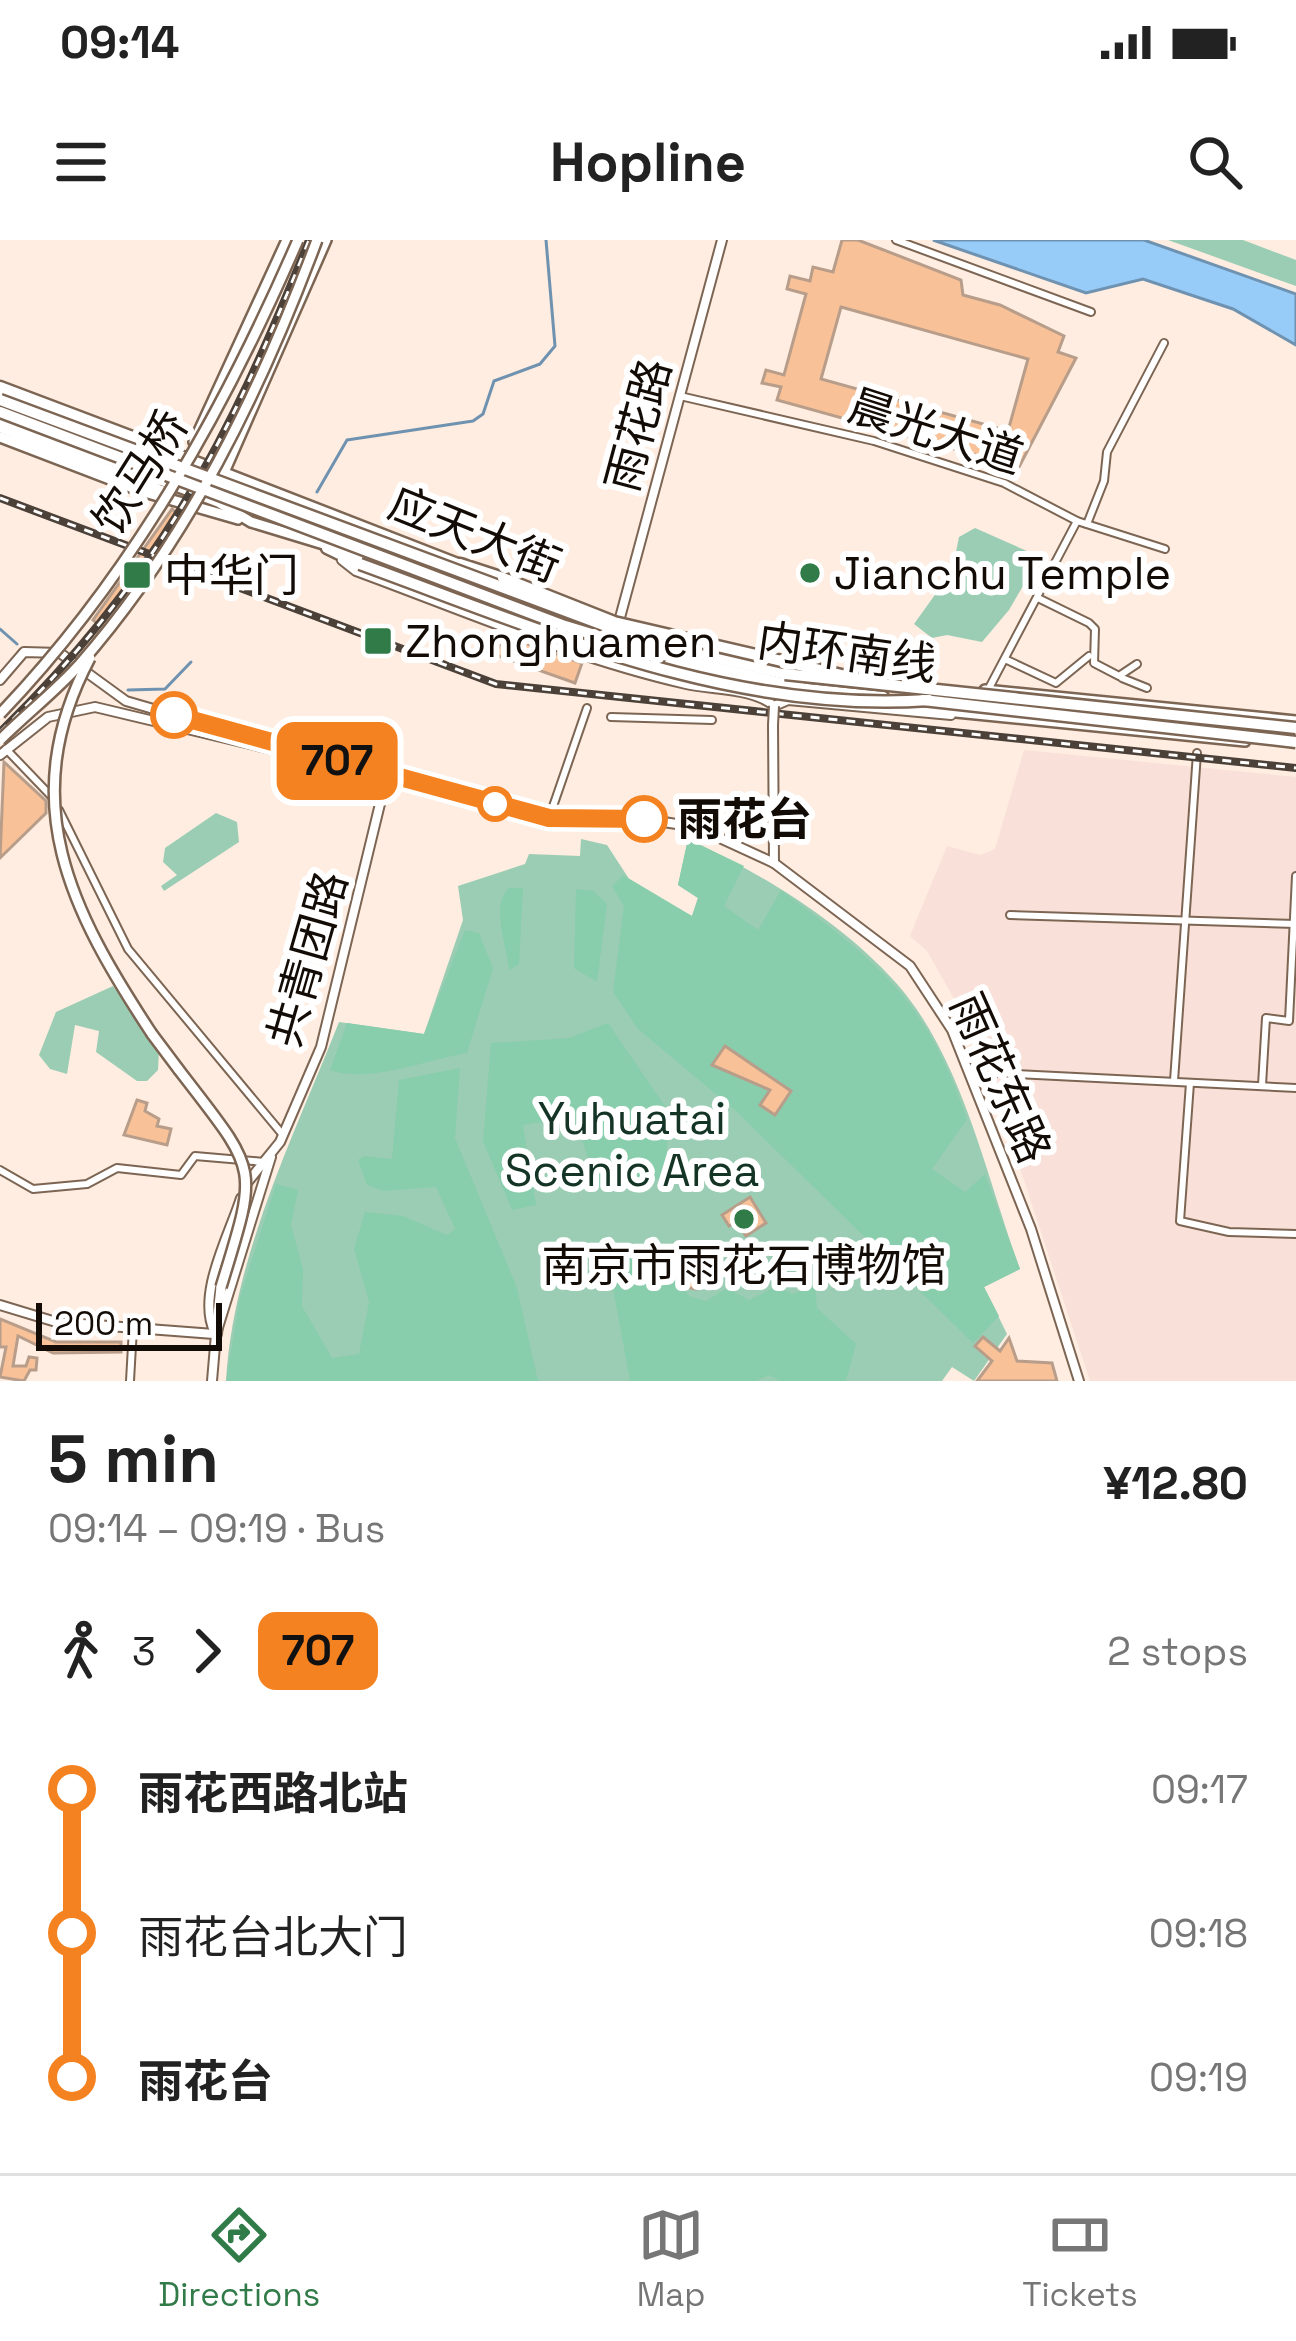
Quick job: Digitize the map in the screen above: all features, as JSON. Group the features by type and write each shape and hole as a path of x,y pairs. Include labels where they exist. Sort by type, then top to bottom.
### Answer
{"highway":[{"path":"0,393 164,448"},
{"name":"内环南线","path":"0,393 586,623 785,674 1296,724"},
{"path":"0,419 168,489"},
{"name":"内环南线","path":"0,419 607,640 807,688 1296,744"},
{"path":"327,548 631,662 811,700 865,705 929,700"},
{"path":"460,564 614,622 877,686"}],"main road":[{"path":"168,489 287,240"},
{"name":"饮马桥","path":"0,714 68,637 172,492 298,240"},
{"path":"2,748 105,632 214,474 276,344 317,240"},
{"path":"225,470 326,240"},
{"name":"应天大街","path":"0,393 114,436 225,470 617,628 824,674 1296,724"},
{"name":"应天大街","path":"0,437 141,490 168,489 251,522 363,556 609,648 775,688 952,715 1296,744"},
{"path":"105,632 64,722 54,781 56,836 76,904 152,1034 234,1143 246,1170 246,1212 221,1287 216,1334"},
{"path":"986,718 988,690"}],"street":[{"name":"雨花路","path":"609,648 722,240"},
{"path":"896,240 1091,312"},
{"path":"1087,524 1104,481 1107,452 1164,343"},
{"name":"晨光大道","path":"680,396 896,448 1004,483 1077,521 1165,549"},
{"path":"988,690 1040,599 1077,521"},
{"name":"应天大街","path":"327,548 356,571 609,668 759,697 774,706 788,700 952,715"},
{"path":"1007,660 1061,682 1090,655 1094,629 1089,623 1040,599"},
{"path":"609,648 609,668"},
{"path":"0,680 24,652 52,650 126,701 387,775"},
{"path":"1090,655 1119,676 1147,688"},
{"path":"1119,676 1137,664"},
{"path":"108,688 109,702 48,716 2,748 51,794 128,949 284,1135"},
{"path":"774,706 775,863"},
{"path":"95,707 387,775"},
{"path":"549,818 587,708"},
{"path":"610,717 712,720"},
{"path":"1174,1081 1197,753"},
{"name":"雨花东路","path":"387,775 549,818 644,819 696,827 775,863 910,966 952,1030 1031,1228 1079,1381"},
{"name":"共青团路","path":"216,1334 208,1315 213,1286 247,1182 284,1135 330,1014 387,775"},
{"path":"1262,1085 1266,1018 1289,1021 1296,877"},
{"path":"1010,915 1294,924"},
{"path":"998,1073 1296,1088"},
{"path":"1190,1083 1180,1222 1229,1232 1296,1234"},
{"path":"0,1170 33,1190 59,1190 87,1184 117,1168 181,1175 195,1156 269,1158"},
{"name":"共青团路","path":"212,1381 216,1334 269,1158"},
{"path":"0,1305 28,1318 216,1334"},
{"path":"130,1381 133,1328"}],"shaded area":[{"path":"1024,750 1296,777 1296,1381 1090,1381 997,1098 965,1018 927,951 910,936 947,846 980,855 995,849"}],"green space":[{"path":"1168,240 1243,240 1296,260 1296,286"},
{"path":"975,528 1029,552 1034,567 1009,610 982,642 947,635 932,638 914,624 952,571 959,537"},
{"path":"216,813 237,822 239,842 164,891 161,886 177,875 163,862 165,848"},
{"name":"Yuhuatai Scenic Area","path":"581,839 607,845 633,885 692,916 698,898 678,885 688,839 716,853 800,901 852,940 920,1014 956,1083 1020,1269 984,1287 1007,1334 974,1381 952,1367 942,1381 226,1381 240,1289 253,1243 339,1022 424,1034 463,920 458,886 525,864 529,854 580,856"},
{"path":"688,839 744,866 724,906 758,930 781,890 872,963 916,1013 934,1043 967,1119 932,1169 965,1192 985,1174 1020,1269 984,1287 999,1316 973,1343 736,1111 638,1029 613,992 624,906 612,886 623,875 692,916 698,898 678,885"},
{"path":"509,888 523,888 519,964 509,970 500,915"},
{"path":"576,889 593,891 607,904 597,982 574,968"},
{"path":"465,930 479,933 493,968 467,1053 379,1073 330,1070 347,1023 424,1034"},
{"path":"113,986 159,1050 158,1070 147,1081 137,1081 96,1052 99,1031 75,1025 67,1074 50,1069 39,1055 56,1012"},
{"path":"608,1023 669,1112 665,1178 597,1187 575,1117 523,1125 536,1205 512,1210 483,1141 491,1043 569,1038"},
{"path":"460,1068 455,1138 517,1288 538,1381 226,1381 240,1297 276,1184 298,1190 291,1225 303,1269 302,1306 332,1358 359,1354 369,1302 354,1249 365,1212 403,1216 447,1235 455,1229 436,1187 384,1191 367,1185 358,1160 364,1156 392,1159 399,1080"},
{"path":"660,1252 689,1296 706,1301 727,1288 749,1300 777,1286 792,1294 815,1287 817,1308 856,1344 846,1381 780,1381 769,1375 756,1381 630,1381 608,1261"}],"water":[{"path":"933,240 1144,240 1296,294 1296,345 1233,309 1143,279 1086,293"}],"building":[{"path":"842,240 858,240 961,280 963,295 1000,305 1064,336 1058,352 1076,358 1019,467 777,400 781,387 762,383 766,370 784,375 806,294 787,289 790,276 810,281 813,267 833,272","holes":["841,307 1028,359 1008,431 821,379"]},
{"path":"172,509 178,514 100,626 93,620"},
{"path":"503,635 582,663 575,683 496,655"},
{"path":"4,762 46,801 46,813 0,858"},
{"path":"725,1046 791,1091 775,1115 760,1105 770,1090 712,1065"},
{"path":"137,1100 147,1103 145,1111 159,1119 157,1126 171,1129 167,1145 124,1135"},
{"name":"南京市雨花石博物馆","path":"750,1197 766,1223 746,1236 736,1222 729,1226 722,1215"},
{"path":"696,1255 708,1260 713,1272 708,1284 696,1289 684,1284 679,1272 684,1260"},
{"path":"0,1319 56,1342 121,1342 121,1352 53,1353 18,1336 13,1366 26,1366 29,1357 37,1358 36,1370 30,1370 24,1381 0,1377 6,1347 0,1347"},
{"path":"983,1337 1000,1351 1009,1338 1017,1361 1052,1363 1057,1381 977,1381 992,1361 975,1346"}],"waterway":[{"path":"317,492 347,440 473,421 483,414 494,381 540,364 555,346 546,240"},
{"path":"0,629 17,644"},
{"path":"128,690 165,689 191,662"}],"railway":[{"path":"0,732 103,619 183,504 249,381 309,240"},
{"path":"0,498 496,684 1296,768"}],"bus line":[{"name":"707","path":"174,715 549,818 644,819"}],"place":[{"name":"Jianchu Temple","path":"810,573"},
{"name":"中华门","path":"137,575"},
{"name":"Zhonghuamen","path":"378,641"},
{"name":"雨花台","path":"644,819"},
{"name":"南京市雨花石博物馆","path":"744,1219"}]}
